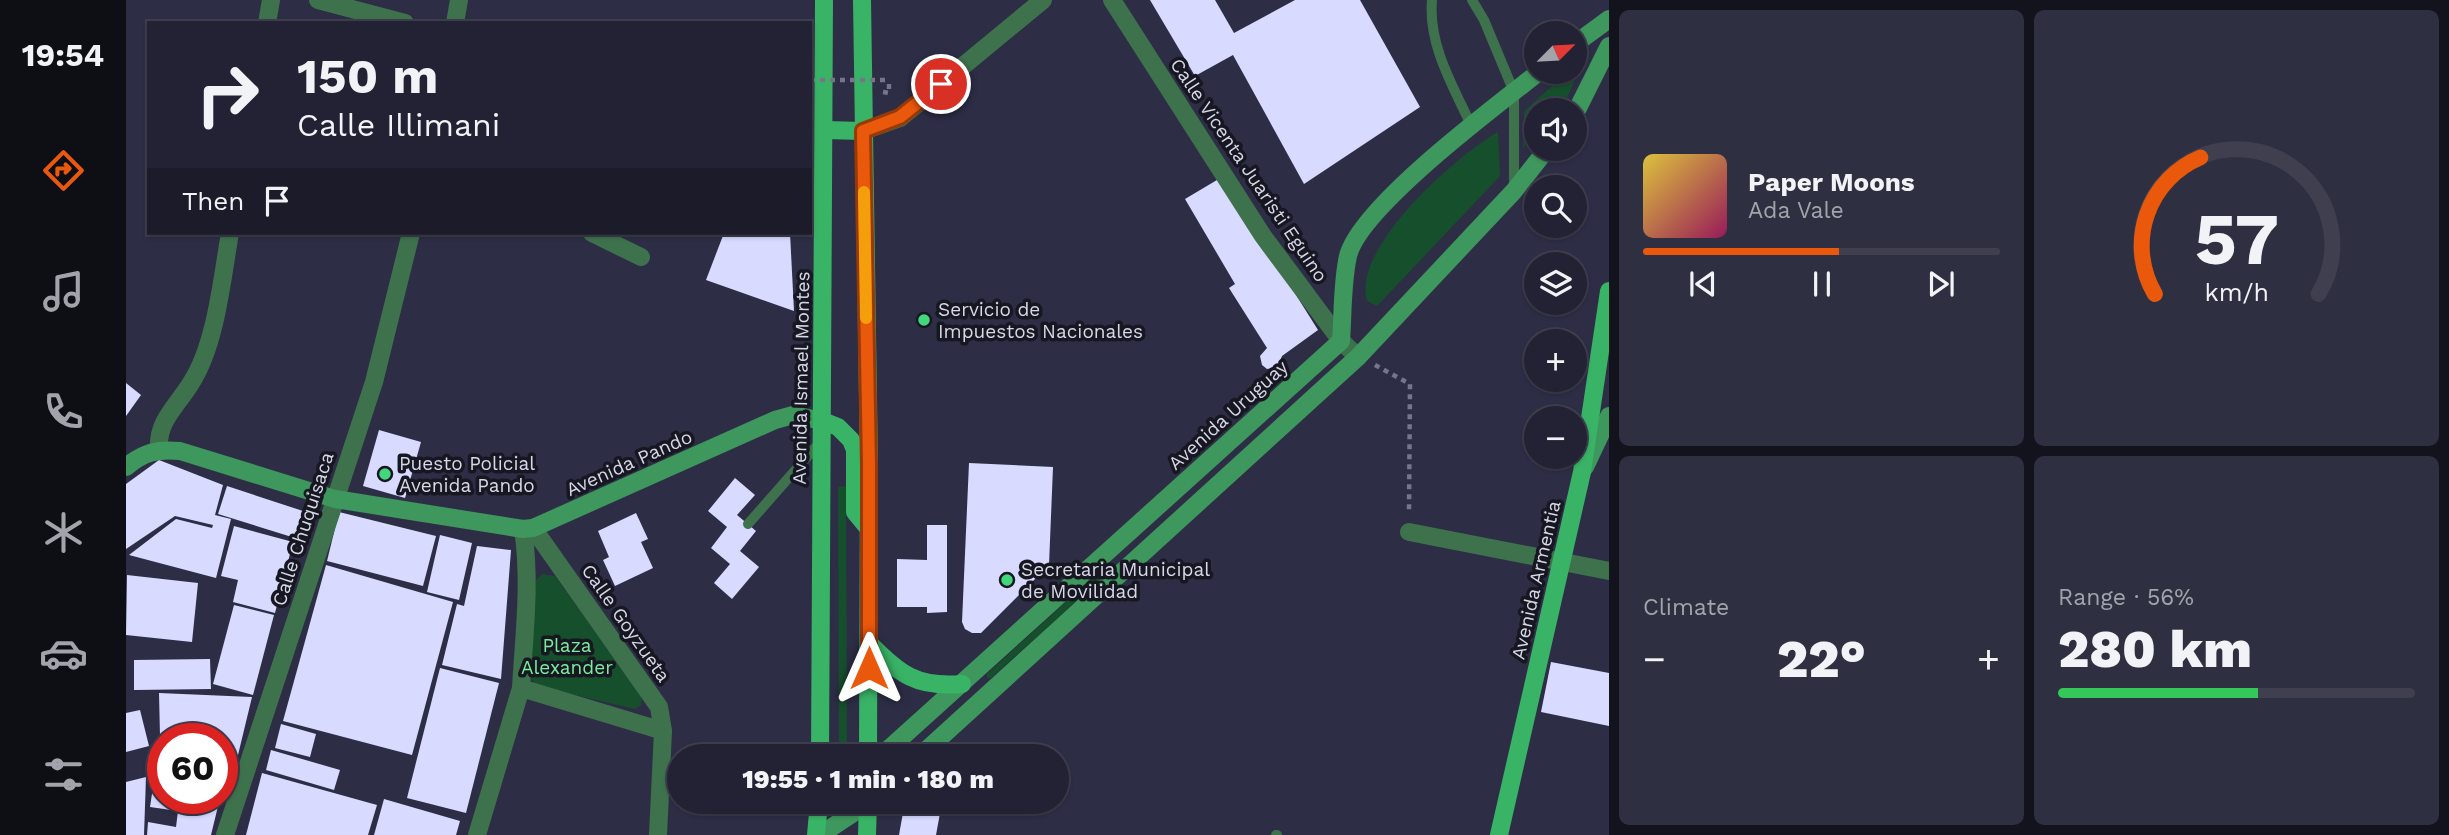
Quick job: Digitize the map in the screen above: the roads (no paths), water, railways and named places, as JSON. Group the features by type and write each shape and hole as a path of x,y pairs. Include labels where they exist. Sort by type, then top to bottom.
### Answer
{"main road":[{"name":"Avenida Ismael Montes","path":"820,744 823,421 818,128 824,0"},
{"path":"862,0 869,529 868,744"},
{"path":"818,128 863,131"},
{"name":"Avenida Armentia","path":"1499,835 1582,472 1609,291"},
{"path":"823,421 838,427 851,440 855,450 855,512 869,529"},
{"path":"869,643 889,664 920,682 965,681"},
{"path":"818,835 819,814"},
{"path":"867,835 868,814"}],"street":[{"path":"267,21 271,0"},
{"path":"318,0 397,21"},
{"path":"455,21 458,0"},
{"path":"863,131 900,117 1043,0"},
{"name":"Calle Vicenta Juaristi Eguino","path":"1112,0 1263,236 1340,341 1358,357"},
{"path":"1587,35 1609,19"},
{"path":"1583,98 1609,47"},
{"path":"1340,341 1349,254 1368,221 1471,125 1524,84"},
{"path":"934,744 1358,357 1514,191 1538,161"},
{"path":"159,449 162,424 193,381 212,330 230,235"},
{"name":"Calle Chuquisaca","path":"225,835 374,382 411,235"},
{"path":"596,235 640,257"},
{"name":"Avenida Uruguay","path":"894,744 1340,341"},
{"name":"Avenida Pando","path":"528,529 775,420 793,415 823,421"},
{"path":"1582,472 1609,416"},
{"path":"126,467 140,456 159,449 180,452 335,499 528,529 521,688 477,835"},
{"path":"1200,469 1217,488"},
{"name":"Calle Goyzueta","path":"528,529 659,707 663,731 658,835"},
{"path":"1409,532 1609,571"},
{"path":"1099,559 1115,577"},
{"path":"965,681 986,698"},
{"path":"521,688 663,731"},
{"path":"818,835 850,814"}],"lane":[{"path":"1432,0 1430,17 1435,43 1471,125"},
{"path":"1472,0 1484,20 1514,92 1514,191"},
{"path":"748,524 821,440"}],"place":[{"name":"Servicio de Impuestos Nacionales","path":"924,320"},
{"name":"Puesto Policial Avenida Pando","path":"385,474"},
{"name":"Secretaria Municipal de Movilidad","path":"1007,580"}],"park label":[{"name":"Plaza Alexander","path":"567,656"}]}
